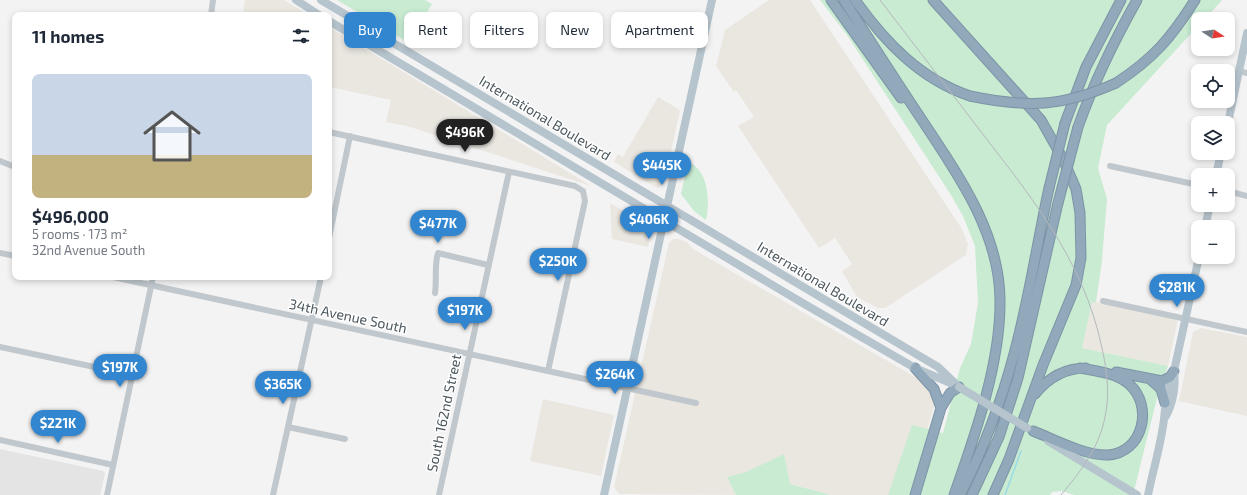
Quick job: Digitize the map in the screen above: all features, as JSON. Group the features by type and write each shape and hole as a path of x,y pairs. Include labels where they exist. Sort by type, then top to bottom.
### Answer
{"highway":[{"path":"831,0 929,140 950,164"},
{"path":"844,0 965,187 982,222 992,252 1000,297 998,332 991,376 954,495"},
{"path":"856,0 881,34 911,64 956,91 970,96 1004,103 1046,104 1062,102 1092,93 1116,82 1148,60 1161,48 1177,29 1196,0"},
{"path":"933,0 1041,120 1052,138 1076,189 1082,234 1081,258 1076,284 1030,400 1009,459 993,495"},
{"path":"960,495 976,463 996,413 1014,353 1049,188 1065,123 1086,67 1121,0"},
{"path":"972,495 999,437 1012,398 1058,203 1078,127 1092,87 1113,42 1137,0"},
{"path":"915,368 934,389 941,408"},
{"path":"1030,400 1039,388 1056,376 1080,368 1102,369 1151,380 1166,380 1174,371"},
{"path":"1032,431 1075,448 1098,454 1117,453 1126,448 1135,440 1141,429 1143,420 1141,400 1136,391 1130,384 1119,378 1080,368"},
{"path":"1151,380 1161,389 1165,403"},
{"path":"915,495 941,408 950,393 959,386"}],"main road":[{"path":"296,0 314,12"},
{"name":"International Boulevard","path":"320,0 462,82 668,207 938,367 959,386"},
{"path":"604,495 712,0"},
{"name":"International Boulevard","path":"332,23 915,368 959,386 1137,495"},
{"path":"1230,116 1243,72 1247,33"},
{"path":"1148,495 1164,418 1165,403 1170,380 1174,371 1198,264"},
{"path":"1164,418 1170,408 1175,381 1174,371"}],"street":[{"path":"211,12 213,0"},
{"path":"332,133 575,186 583,191 585,196 548,371"},
{"path":"332,211 350,136"},
{"path":"0,161 12,166"},
{"path":"1110,166 1191,183"},
{"name":"South 162nd Street","path":"439,495 508,172"},
{"path":"1235,193 1247,196"},
{"path":"0,253 12,255"},
{"path":"435,293 437,278 435,265 438,253 488,265"},
{"name":"34th Avenue South","path":"127,280 696,403"},
{"path":"107,495 152,280"},
{"path":"273,495 320,280"},
{"path":"1103,301 1247,332"},
{"path":"0,347 132,375"},
{"path":"288,427 345,439"},
{"path":"0,440 113,465"}],"shaded area":[{"path":"245,0 284,0 304,12 243,12"},
{"path":"769,0 810,0 962,229 968,244 966,255 885,308 878,308 857,297 842,271 852,264 835,238 819,248 738,126 754,117 736,90 734,92 716,66 725,30"},
{"path":"332,29 344,36 344,48 364,48 591,186 407,126 386,122 391,100 332,88"},
{"path":"658,97 680,110 664,184 657,188 614,162 618,154 623,157"},
{"path":"610,203 652,228 648,247 612,239"},
{"path":"673,239 679,239 687,242 693,249 924,382 931,393 934,407 907,495 831,495 746,472 727,477 736,495 619,494 614,487 669,243"},
{"path":"1092,301 1178,319 1168,366 1082,348"},
{"path":"1201,328 1247,337 1247,416 1179,401 1193,332"},
{"path":"543,399 614,415 601,476 530,461"},
{"path":"0,449 103,471 105,473 100,495 0,495"}],"green space":[{"path":"337,0 425,0 432,4 427,12 404,12 404,40 396,35 396,12 357,12"},
{"path":"820,0 1222,0 1211,12 1191,12 1191,34 1107,125 1098,168 1107,199 1102,260 1096,302 1092,302 1082,348 1168,366 1157,398 1133,495 1074,495 1062,491 1052,492 1050,495 888,495 912,425 943,433 960,368 971,344 978,303 975,246 963,216 951,195 847,35"},
{"path":"688,162 695,166 704,179 708,195 706,220 694,211 681,194"},
{"path":"784,454 790,484 831,495 736,495 727,477 746,472"}],"waterway":[{"path":"1005,495 1021,451"}],"tram line":[{"path":"880,0 1013,173 1032,200 1067,255 1081,284 1093,315 1105,365 1108,391 1107,408 1102,428 1094,449 1082,468 1061,495"}]}
